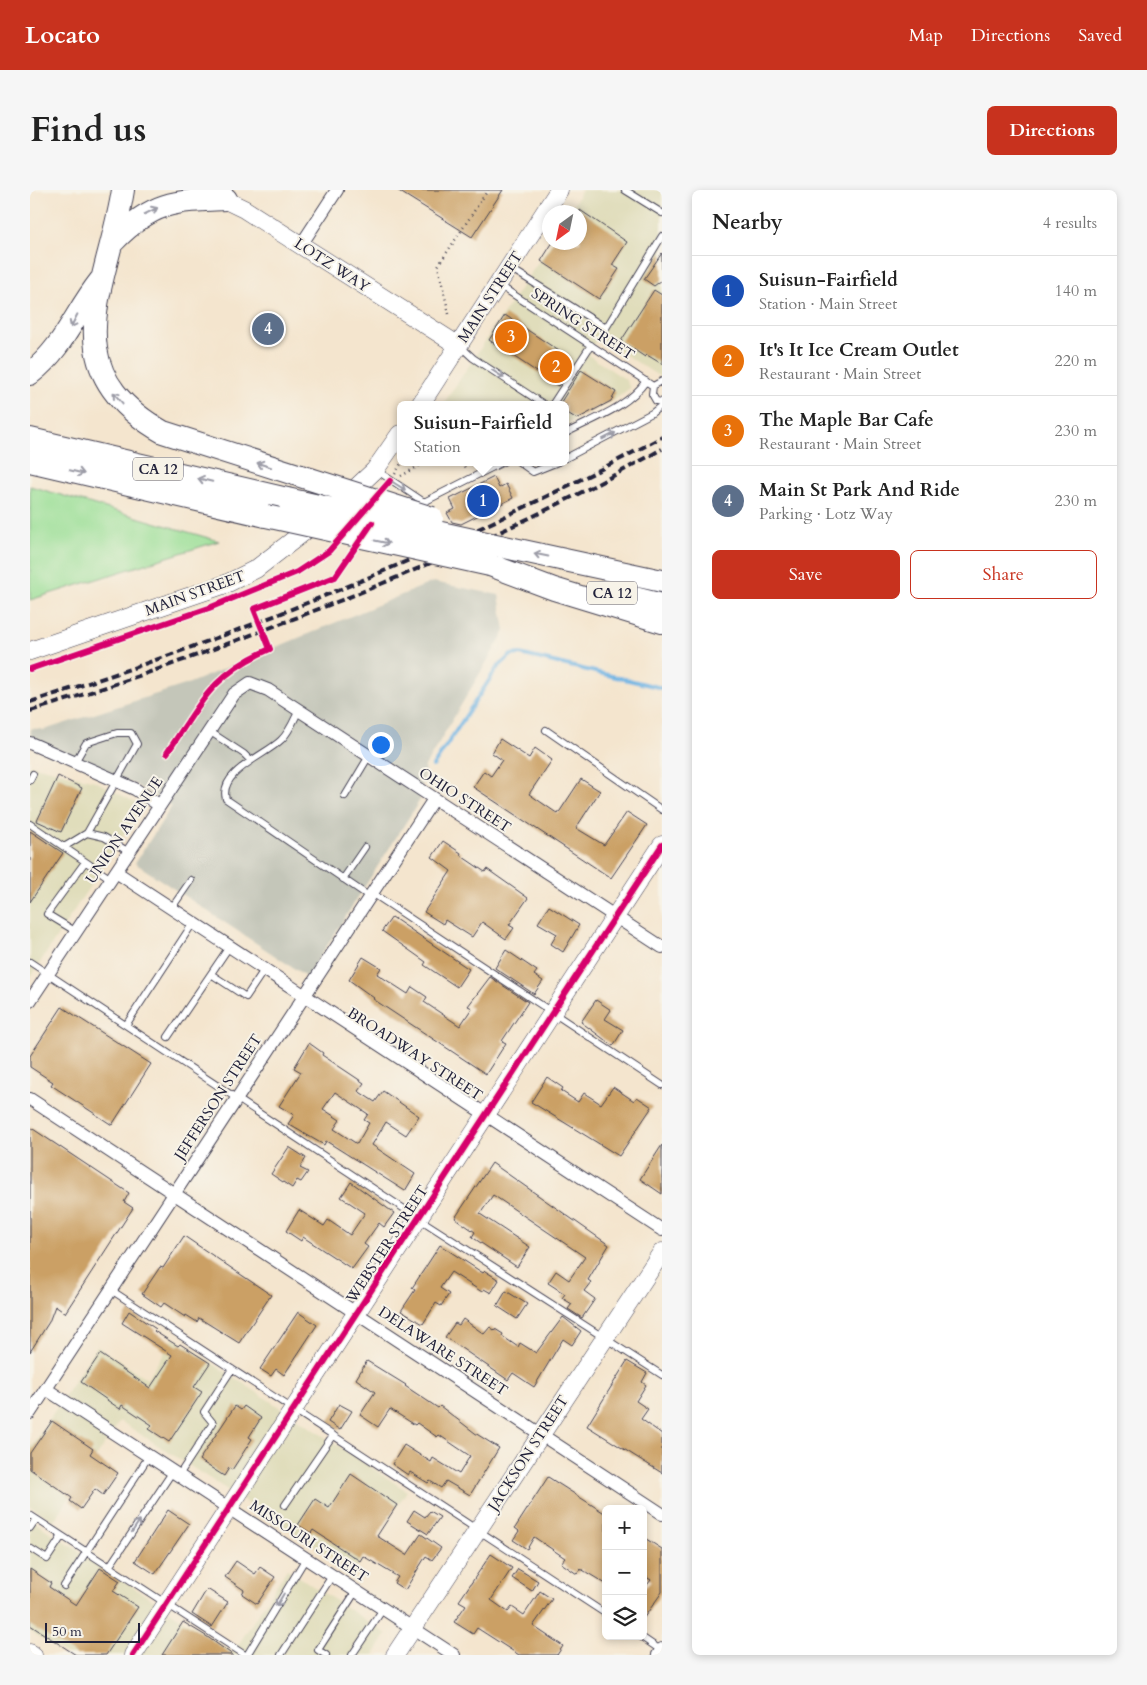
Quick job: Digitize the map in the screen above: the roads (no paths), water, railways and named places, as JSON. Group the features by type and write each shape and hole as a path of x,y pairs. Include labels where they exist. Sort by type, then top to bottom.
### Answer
{"highway":[{"path":"123,190 114,241 101,280 94,326 95,347 101,369 111,390 126,407 163,432 458,527 495,556"},
{"path":"114,241 141,216 164,204 226,199"},
{"path":"30,374 60,345 84,301 101,280"},
{"name":"CA 12","path":"30,439 287,498 495,556 558,585 662,605"},
{"name":"CA 12","path":"30,461 266,516 495,556 583,564 662,581"},
{"path":"558,585 662,622"}],"street":[{"name":"LOTZ WAY","path":"202,190 226,199 459,346"},
{"path":"301,245 338,190"},
{"name":"MAIN STREET","path":"423,401 559,190"},
{"name":"MAIN STREET","path":"30,651 226,584 256,570 362,484 375,470 397,438"},
{"name":"OHIO STREET","path":"250,683 268,690 662,947"},
{"name":"UNION AVENUE","path":"30,1000 234,694 250,683"},
{"path":"30,742 135,789 159,806"},
{"name":"JEFFERSON STREET","path":"30,1412 434,799"},
{"name":"WEBSTER STREET","path":"133,1655 662,845"},
{"name":"BROADWAY STREET","path":"113,876 193,923 662,1230"},
{"name":"DELAWARE STREET","path":"30,1100 662,1514"},
{"name":"JACKSON STREET","path":"395,1655 662,1252"},
{"name":"MISSOURI STREET","path":"46,1389 454,1655"}],"lane":[{"path":"625,190 662,213"},
{"path":"509,267 606,328 662,236"},
{"name":"SPRING STREET","path":"498,284 653,386"},
{"path":"555,401 591,345"},
{"path":"459,346 473,358 539,401"},
{"path":"569,431 629,400 646,381"},
{"path":"569,456 652,414 662,404 656,401 652,394 653,386 662,381"},
{"path":"375,470 424,502 495,466"},
{"path":"525,466 533,472 548,466"},
{"path":"299,710 282,740 238,770 230,781 225,794 226,799 343,879 371,895 662,1085"},
{"path":"546,730 662,810"},
{"path":"209,731 244,754 251,761"},
{"path":"64,847 87,833 137,744 131,733 117,733 86,743 75,762"},
{"path":"344,796 369,756"},
{"path":"30,824 85,862 113,876"},
{"path":"87,833 104,837 129,852"},
{"path":"343,879 365,847"},
{"path":"75,931 47,914 85,862"},
{"path":"171,909 191,880"},
{"path":"126,1025 193,923"},
{"path":"168,1037 229,947"},
{"path":"30,962 418,1218 662,1375"},
{"path":"211,974 246,997 264,970"},
{"path":"110,1289 602,1611"},
{"path":"109,1566 214,1424 204,1412 232,1369"},
{"path":"285,1505 333,1435"},
{"path":"64,1586 148,1456"},
{"path":"30,1528 33,1517 246,1655 306,1558"},
{"path":"30,1548 47,1559 62,1536"},
{"path":"281,1655 332,1576"},
{"path":"326,1655 318,1650 356,1591"},
{"path":"352,1655 383,1609"},
{"path":"646,1640 661,1651"}],"waterway":[{"path":"433,766 497,668 511,655 520,654 662,688"}],"railway":[{"path":"30,702 192,647 273,617 431,551 509,515 662,437"},
{"path":"30,711 199,655 391,580 528,519 662,449"}],"place":[{"name":"Main St Park And Ride","path":"268,329"},
{"name":"The Maple Bar Cafe","path":"511,337"},
{"name":"It's It Ice Cream Outlet","path":"556,367"},
{"name":"Suisun-Fairfield","path":"483,501"}]}
